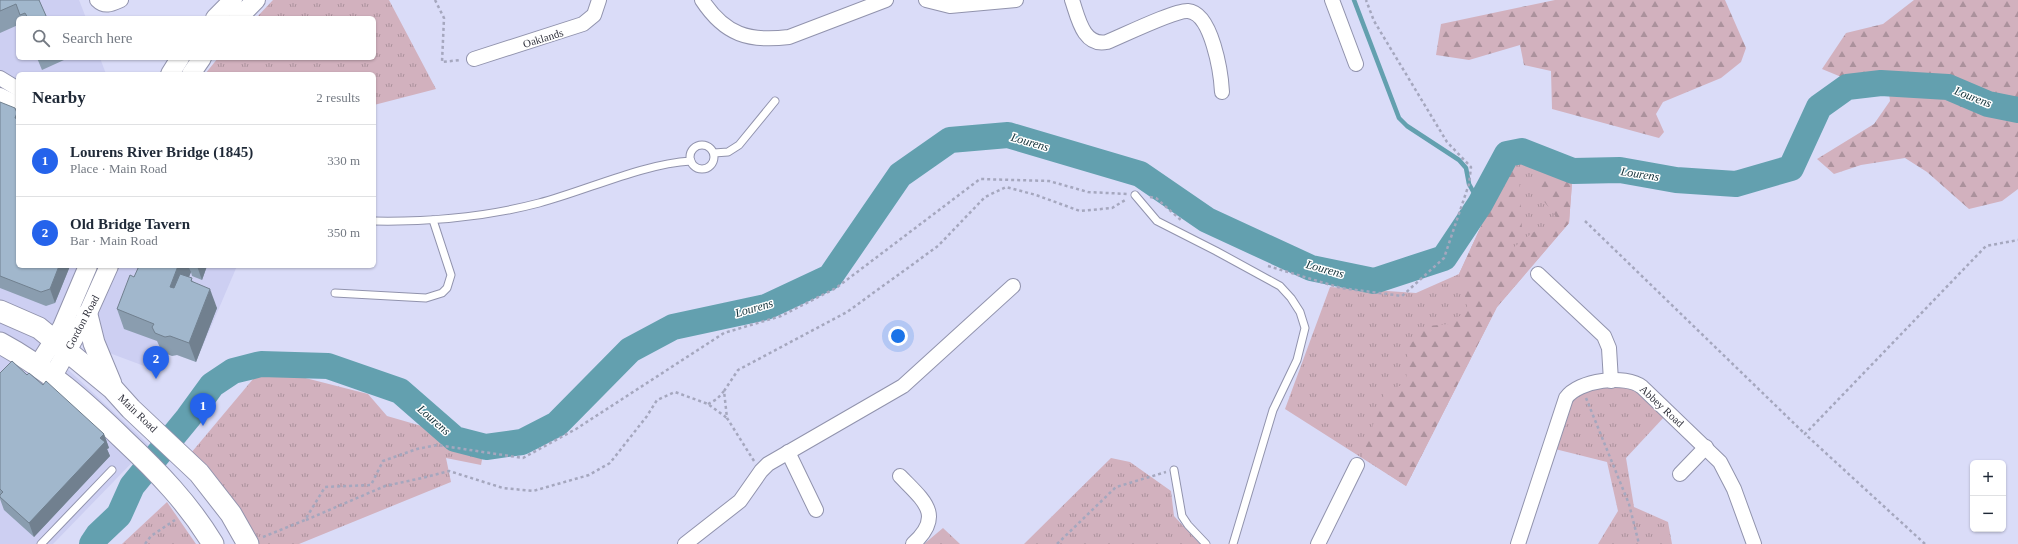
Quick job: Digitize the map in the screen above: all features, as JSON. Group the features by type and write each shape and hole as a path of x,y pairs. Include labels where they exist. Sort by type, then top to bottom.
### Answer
{"main road":[{"name":"Main Road","path":"0,311 39,328 61,344 113,388 131,409 157,431 199,473 231,514 248,544"},
{"path":"87,315 94,343 113,388"},
{"path":"0,343 46,371 139,455 185,503 213,544"}],"street":[{"path":"97,0 102,4 110,5 121,0"},
{"path":"217,16 233,0"},
{"path":"240,16 256,0"},
{"name":"Oaklands","path":"474,59 583,24 594,15 599,0"},
{"path":"702,0 717,21 728,30 742,35 762,39 789,37 886,0"},
{"path":"926,0 950,6 1016,0"},
{"path":"1072,0 1084,31 1089,38 1098,43 1107,42 1181,12 1195,13 1202,20 1216,53 1222,92"},
{"path":"1332,0 1356,64"},
{"path":"171,72 179,60"},
{"path":"192,72 201,60"},
{"path":"0,78 16,88"},
{"path":"0,95 16,103"},
{"name":"Gordon Road","path":"46,371 61,344 87,268"},
{"name":"Gordon Road","path":"61,344 87,315 108,268"},
{"path":"1538,274 1604,336 1608,348 1611,381"},
{"path":"695,542 740,501 760,471 788,452 903,386 1013,286"},
{"name":"Abbey Road","path":"1581,386 1623,380 1637,383 1706,447 1720,462 1754,544"},
{"path":"1518,544 1563,404 1569,394 1581,386"},
{"path":"1680,474 1706,447"},
{"path":"788,452 816,510"},
{"path":"1318,544 1358,465"},
{"path":"900,476 921,498 929,515 930,523 927,530 913,544"}],"lane":[{"path":"714,153 713,163 704,169 698,168 691,161 691,154 697,146 707,146 714,153 728,152 739,145 775,101"},
{"path":"376,221 433,220 512,209 539,203 658,166 691,161"},
{"path":"1135,195 1157,221 1216,250 1280,286 1291,298 1300,312 1305,328 1297,360 1273,410 1232,544"},
{"path":"335,293 426,298 442,293 447,288 451,275 433,220"},
{"path":"41,544 112,470"},
{"path":"1174,470 1182,516 1188,525 1206,544"}],"path":[{"path":"435,0 444,18 442,62 474,59"},
{"path":"1267,266 1341,288 1402,296 1444,258 1469,184 1471,167 1447,142 1374,21 1366,0"},
{"path":"305,520 325,487 371,485 383,461 417,449 437,445 522,458 576,429 724,333 782,316 836,288 980,178 1049,181 1088,192 1156,198 1186,224"},
{"path":"708,404 717,399 738,370 847,312 938,246 985,197 1006,188 1036,195 1080,211 1112,208 1135,195"},
{"path":"1585,221 1805,434 1925,544"},
{"path":"1805,434 1986,246 2018,240"},
{"path":"1581,386 1629,504 1639,544"},
{"path":"724,391 727,418"},
{"path":"248,544 385,486 449,471 504,488 534,491 589,475 610,463 647,416 657,400 675,392 708,404 727,418 760,471"},
{"path":"1057,544 1116,487 1174,470"},
{"path":"145,544 151,536 185,503"}],"shaded area":[{"path":"0,0 79,0 85,16 16,16 16,60 101,60 105,72 16,72 16,268 236,268 196,362 177,355 172,356 162,352 155,370 112,354 68,333 45,348 149,445 53,544 0,544"}],"green space":[{"path":"273,0 389,0 436,89 376,104 376,72 207,72 216,60 376,60 376,16 258,16"},
{"path":"1555,0 1725,0 1746,48 1741,62 1721,78 1663,102 1656,114 1664,132 1659,138 1552,109 1551,71 1524,65 1520,45 1469,60 1436,55 1441,24"},
{"path":"1914,0 2018,0 2018,189 2002,201 1969,209 1927,172 1905,158 1861,165 1834,174 1817,159 1874,124 1890,101 1886,71 1851,81 1822,69 1846,33 1883,24"},
{"path":"1515,160 1547,168 1572,183 1569,223 1497,307 1406,486 1285,409 1330,287 1416,293 1459,274 1505,174"},
{"path":"1515,160 1520,188 1522,230 1504,247 1509,251 1539,228 1560,226 1558,219 1534,189 1547,168 1572,183 1569,223 1497,307 1406,486 1362,457 1384,393 1406,383 1408,346 1428,326 1449,324 1468,310 1459,274 1505,174"},
{"path":"278,371 368,394 387,416 425,427 452,442 484,449 481,465 446,458 451,482 299,544 257,544 229,495 212,474 191,453 259,372"},
{"path":"1622,385 1634,388 1665,416 1626,458 1634,507 1668,522 1672,544 1598,544 1618,511 1607,462 1555,449 1570,401 1585,390"},
{"path":"1111,458 1130,462 1171,491 1174,516 1200,544 1024,544"},
{"path":"167,502 196,544 122,544"},
{"path":"943,528 960,544 924,544"}],"building":[{"path":"0,0 39,0 46,16 27,16 25,13 20,15 16,4 0,11"},
{"path":"0,102 15,108 16,110 16,268 58,268 50,289 41,292 0,276"},
{"path":"138,268 177,268 170,287 174,288 180,274 192,278 191,281 210,289 189,343 170,336 165,337 155,333 152,327 154,324 117,309 130,275 134,277"},
{"path":"12,361 27,375 29,373 43,385 46,381 104,434 100,438 105,442 29,523 0,497 3,492 0,489 0,373"}],"waterway":[{"path":"1354,0 1399,118 1407,126 1459,160 1466,168 1469,184 1480,204"},
{"name":"Lourens","path":"92,544 98,535 119,515 132,486 188,418 212,385 233,371 261,364 328,366 400,391 455,439 486,447 522,442 557,424 630,350 673,327 766,307 830,277 900,175 950,140 1008,135 1140,174 1207,220 1311,268 1374,281 1444,258 1480,204 1507,154 1522,151 1573,171 1620,170 1676,180 1736,184 1791,168 1819,107 1847,87 1881,83 1948,87 1988,104 2018,110"}],"place":[{"name":"Old Bridge Tavern","path":"156,379"},
{"name":"Lourens River Bridge (1845)","path":"203,426"}]}
